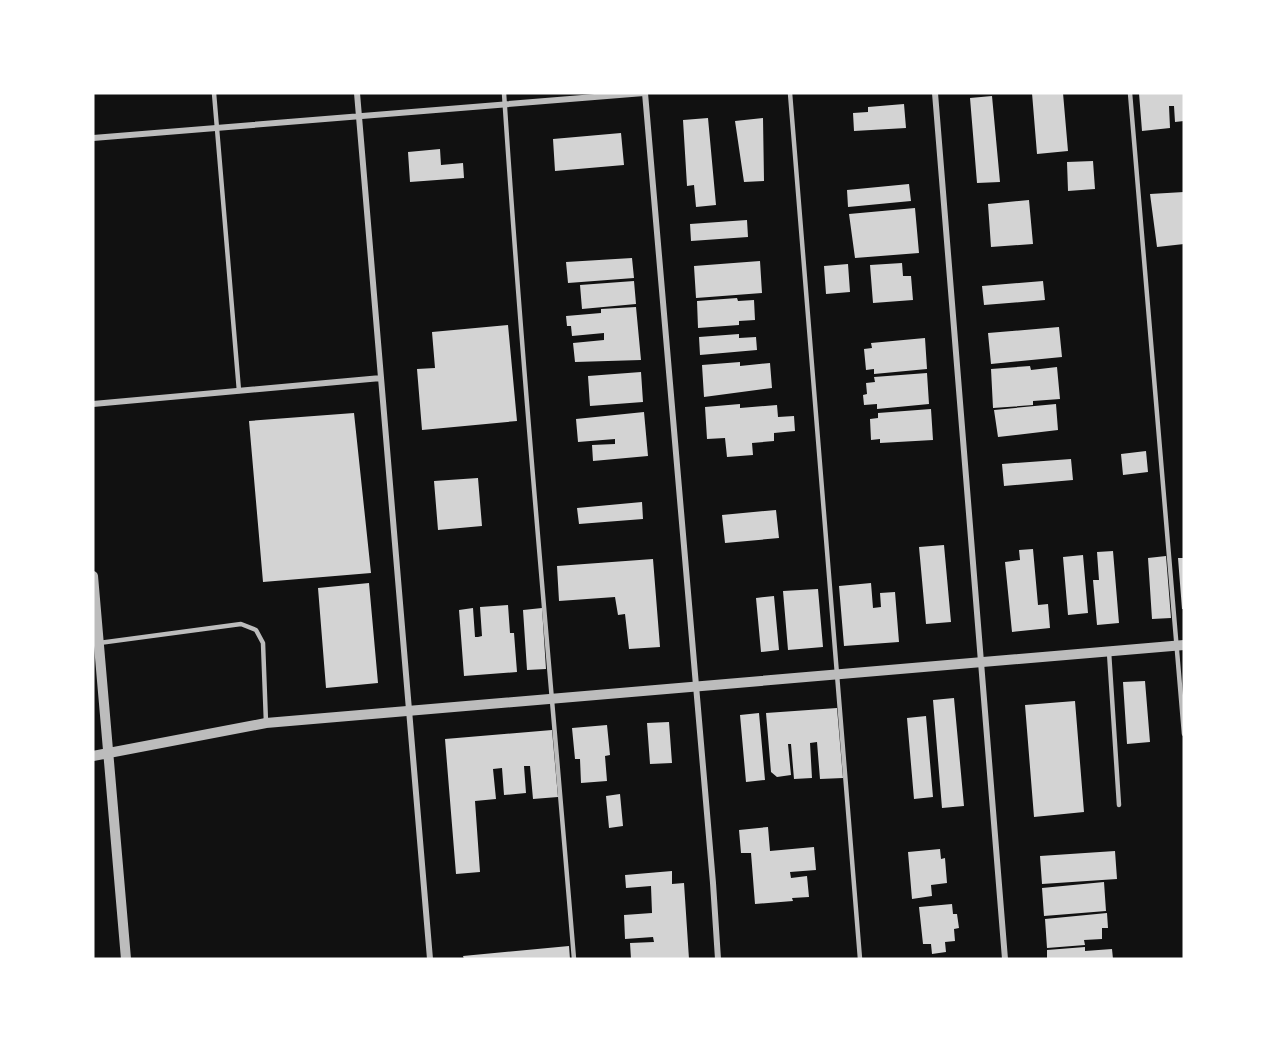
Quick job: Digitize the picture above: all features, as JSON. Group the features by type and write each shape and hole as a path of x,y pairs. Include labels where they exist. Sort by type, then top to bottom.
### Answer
{"street":[{"path":"357,93 411,710 430,959"},
{"path":"93,138 645,93 718,959"},
{"path":"935,93 1005,959"},
{"path":"93,404 381,378"},
{"path":"93,576 126,959"},
{"path":"93,756 266,723 1180,645"}],"lane":[{"path":"214,93 239,391"},
{"path":"504,93 524,387 574,959"},
{"path":"790,93 860,959"},
{"path":"1130,93 1180,645 1184,734"},
{"path":"98,643 241,624 256,630 263,644 266,723"},
{"path":"1109,651 1119,805"}],"building":[{"path":"1032,93 1063,93 1068,151 1037,154"},
{"path":"1139,93 1184,93 1184,121 1175,122 1174,106 1169,106 1170,128 1142,131"},
{"path":"992,96 1000,182 977,183 970,98"},
{"path":"904,104 906,128 854,131 853,113 868,112 868,107"},
{"path":"708,118 716,205 696,207 694,185 687,186 683,120"},
{"path":"763,118 764,181 744,182 735,121"},
{"path":"621,133 624,165 555,171 553,139"},
{"path":"440,149 441,165 463,163 464,178 410,182 408,152"},
{"path":"1093,161 1095,189 1068,191 1067,162"},
{"path":"909,184 911,201 848,207 847,190"},
{"path":"1184,192 1184,244 1157,247 1150,194"},
{"path":"1029,200 1033,244 991,247 988,204"},
{"path":"915,208 919,253 855,258 849,214"},
{"path":"747,220 748,237 691,241 690,224"},
{"path":"632,258 634,278 568,283 566,262"},
{"path":"760,261 762,293 696,298 694,266"},
{"path":"902,263 903,276 911,276 913,300 873,303 870,265"},
{"path":"848,264 850,292 826,294 824,266"},
{"path":"634,281 636,304 582,309 580,285"},
{"path":"1043,281 1045,300 984,305 982,286"},
{"path":"737,298 738,301 754,300 755,320 739,321 739,325 698,328 697,301"},
{"path":"636,307 641,360 575,362 573,343 604,340 604,333 572,336 571,326 567,326 566,316 601,313 601,309"},
{"path":"508,325 517,421 422,430 417,369 435,368 432,332"},
{"path":"1059,327 1062,357 991,364 988,333"},
{"path":"739,334 739,338 756,337 757,350 700,355 699,337"},
{"path":"925,338 927,369 874,374 874,369 866,370 864,349 872,348 871,343"},
{"path":"740,362 740,366 770,363 772,388 704,397 702,365"},
{"path":"1030,366 1031,370 1057,367 1060,399 1033,401 1033,405 993,408 991,369"},
{"path":"641,372 643,402 590,406 588,376"},
{"path":"927,373 929,404 877,409 877,404 864,405 863,395 867,394 866,383 875,382 874,377"},
{"path":"740,404 740,408 777,405 778,417 794,416 795,431 774,433 774,441 752,443 753,455 727,457 725,438 707,439 705,407"},
{"path":"1056,404 1058,430 998,437 994,410"},
{"path":"931,409 933,440 880,443 880,439 871,440 870,419 878,418 878,413"},
{"path":"644,412 648,456 593,461 592,445 615,444 615,439 578,442 576,419"},
{"path":"354,413 371,573 263,582 249,421"},
{"path":"1146,451 1148,472 1123,475 1121,454"},
{"path":"1071,459 1073,480 1004,486 1002,464"},
{"path":"478,478 482,526 438,530 434,481"},
{"path":"642,502 643,519 579,524 577,508"},
{"path":"776,510 779,538 725,543 722,515"},
{"path":"944,545 951,622 926,624 919,547"},
{"path":"1033,549 1038,605 1048,604 1050,628 1012,632 1005,562 1020,560 1019,550"},
{"path":"1113,551 1119,623 1097,625 1093,580 1099,580 1097,552"},
{"path":"1083,555 1088,613 1068,615 1063,557"},
{"path":"1166,556 1171,618 1152,619 1148,558"},
{"path":"1178,558 1184,558 1184,609 1182,609"},
{"path":"653,559 660,647 629,649 625,614 618,615 615,597 559,601 557,566"},
{"path":"369,583 378,683 326,688 318,588"},
{"path":"871,583 873,608 881,607 880,593 895,592 899,642 844,646 839,586"},
{"path":"818,589 823,647 788,650 783,591"},
{"path":"774,596 779,650 761,652 756,598"},
{"path":"508,605 510,633 514,633 517,672 464,676 459,610 473,608 475,637 478,637 482,636 480,607"},
{"path":"542,608 546,669 527,670 523,610"},
{"path":"1145,681 1150,742 1127,744 1123,682"},
{"path":"954,698 964,806 942,808 933,700"},
{"path":"1075,701 1084,812 1034,817 1025,705"},
{"path":"837,708 843,778 820,779 817,742 810,743 812,778 794,779 791,744 788,744 791,775 777,777 771,772 766,713"},
{"path":"759,713 765,780 746,782 740,715"},
{"path":"926,716 933,797 914,799 907,718"},
{"path":"669,722 672,763 650,764 647,723"},
{"path":"607,725 610,755 605,756 607,781 581,783 580,759 575,759 572,728"},
{"path":"552,730 558,797 533,799 530,766 524,766 526,793 504,795 502,768 493,769 496,799 475,801 480,872 456,874 445,739"},
{"path":"620,794 623,826 609,828 606,796"},
{"path":"768,827 770,851 814,847 816,870 790,872 791,878 807,876 809,897 792,898 793,901 755,904 751,853 741,853 739,830"},
{"path":"940,849 941,859 945,858 947,883 931,885 932,896 912,899 908,852"},
{"path":"1115,851 1117,879 1042,884 1040,856"},
{"path":"672,871 672,884 684,883 689,959 631,959 630,943 654,942 653,937 625,939 624,915 652,913 651,886 626,888 625,875"},
{"path":"1104,882 1106,911 1044,916 1042,888"},
{"path":"952,904 953,914 957,914 959,928 954,929 955,941 945,942 946,952 932,954 931,944 923,944 919,907"},
{"path":"1107,913 1108,928 1102,928 1102,939 1084,940 1085,945 1047,948 1045,919"},
{"path":"569,946 570,959 464,959 463,956"},
{"path":"1085,947 1085,951 1112,949 1113,959 1047,959 1047,950"}]}
